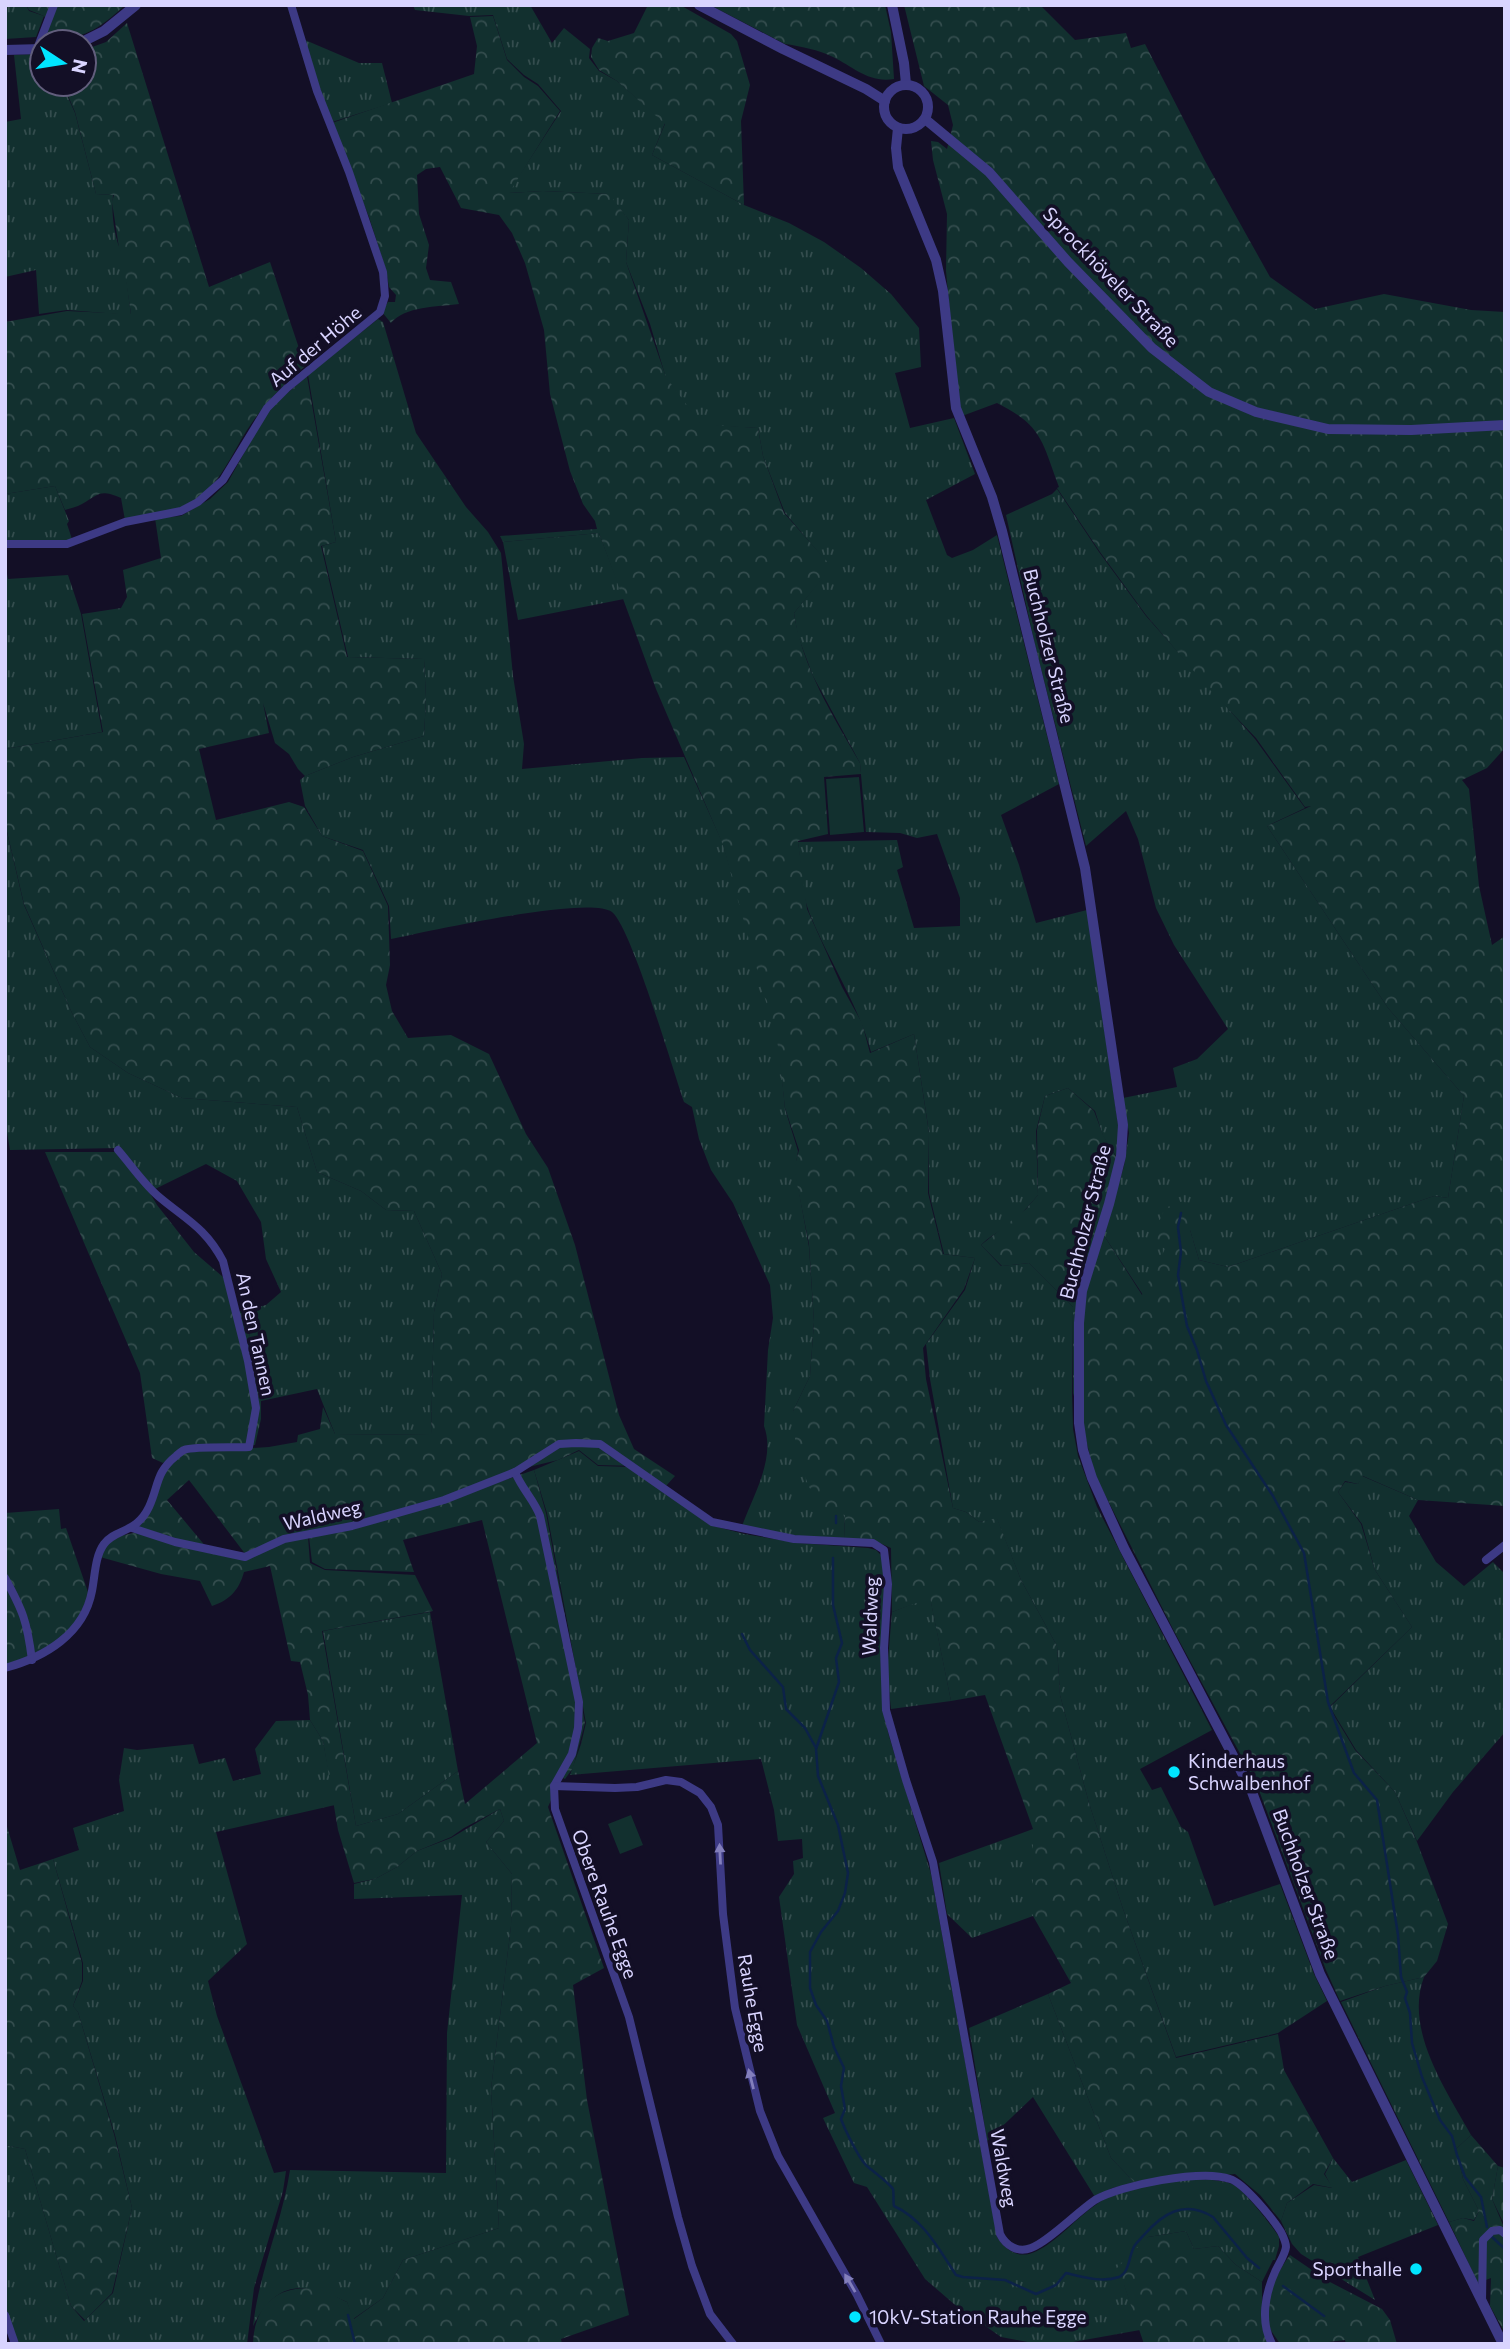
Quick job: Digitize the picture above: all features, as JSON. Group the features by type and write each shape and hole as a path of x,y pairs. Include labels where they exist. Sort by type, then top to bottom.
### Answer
{"street":[{"path":"47,28 54,5"},
{"path":"98,34 136,5"},
{"name":"Auf der Höhe","path":"5,544 67,544 125,522 181,511 198,502 223,480 267,408 287,388 380,312 385,296 383,272 317,90 291,5"},
{"path":"699,5 885,101"},
{"path":"892,5 906,84"},
{"path":"5,51 28,50"},
{"path":"906,84 916,86 925,93 929,106 925,119 911,129 898,128 886,116 885,101 892,89 906,84"},
{"name":"Sprockhöveler Straße","path":"925,119 989,172 1068,262 1152,348 1209,392 1256,412 1328,429 1412,430 1505,425"},
{"name":"Buchholzer Straße","path":"898,128 898,167 936,260 943,291 956,408 992,497 1002,531 1085,868 1121,1101 1121,1156 1082,1291 1079,1323 1079,1423 1083,1450 1092,1478 1124,1548 1252,1792 1320,1974 1503,2344"},
{"name":"An den Tannen","path":"118,1150 158,1195 195,1223 219,1254 228,1275 256,1408 249,1447 183,1450 164,1466 150,1504 132,1528"},
{"name":"Waldweg","path":"132,1528 175,1542 245,1557 284,1539 365,1522 444,1500 515,1472 559,1444 600,1444 712,1522 794,1539 873,1543 884,1550 888,1584 884,1648 886,1710 933,1862 993,2200 1003,2240 1018,2249 1033,2247 1097,2199 1134,2185 1199,2176 1230,2179 1246,2190 1283,2235 1286,2248 1273,2276 1265,2305 1265,2320 1272,2344"},
{"path":"515,1472 522,1489 537,1506 540,1516 579,1702 578,1728 572,1754 554,1786"},
{"path":"5,1668 32,1660 73,1631 89,1608 100,1551 109,1539 132,1528"},
{"path":"1486,1560 1505,1545"},
{"path":"5,1578 25,1617 32,1660"},
{"name":"Rauhe Egge","path":"554,1786 615,1788 637,1787 666,1780 681,1782 700,1793 711,1807 718,1825 723,1914 735,2008 760,2111 778,2157 857,2295 881,2344"},
{"name":"Obere Rauhe Egge","path":"554,1786 555,1809 629,2017 692,2266 710,2314 733,2344"},
{"path":"1482,2304 1483,2240 1492,2231 1500,2230 1505,2234"},
{"path":"5,2315 15,2344"}],"green space":[{"path":"5,5 26,5 29,11 44,16 39,28 28,28 28,38 5,39"},
{"path":"26,5 125,5 96,28 46,28 44,16 29,10"},
{"path":"413,5 530,5 552,43 564,28 590,49 589,58 599,71 617,81 665,123 652,155 744,205 789,223 824,242 861,268 891,294 919,328 921,367 895,373 910,428 954,418 975,474 926,500 947,555 952,558 973,550 997,535 1059,784 1001,815 1036,923 1087,910 1119,1131 1116,1156 1103,1136 1095,1111 1068,1088 1045,1096 1036,1131 1038,1195 1013,1221 981,1245 1001,1266 1029,1263 1073,1307 1073,1429 1078,1456 1097,1507 1212,1730 1140,1769 1152,1790 1161,1787 1181,1827 1188,1832 1214,1906 1280,1884 1327,2001 1278,2033 1176,2057 1123,1909 1089,1803 1060,1695 1057,1646 1021,1580 997,1519 979,1522 966,1512 953,1508 926,1344 965,1290 975,1258 944,1254 929,1193 929,1132 914,1034 871,1052 851,999 806,904 798,842 897,840 903,867 897,870 914,928 960,926 960,898 937,834 917,838 900,833 866,832 860,763 813,676 798,636 794,613 831,567 785,513 763,456 758,428 701,425 666,378 650,324 626,262 629,220 608,194 544,191 508,193 561,111 538,84 507,59 493,15 469,16 415,10"},
{"path":"648,5 680,5 731,34 737,41 750,85 741,121 744,205 652,155 665,124 617,81 599,70 591,57 592,48 598,38 608,41 634,33"},
{"path":"710,5 885,5 891,32 894,79 876,79 828,55 785,44"},
{"path":"904,5 1040,5 1075,40 1126,33 1131,48 1145,44 1204,159 1270,277 1315,309 1384,294 1471,310 1505,312 1505,748 1487,768 1462,780 1469,789 1479,886 1492,945 1505,936 1505,1506 1418,1500 1363,1476 1358,1484 1345,1481 1338,1492 1361,1524 1375,1570 1412,1627 1329,1707 1355,1750 1395,1792 1448,1924 1437,1961 1424,1977 1340,2001 1257,1785 1175,1633 1094,1473 1073,1393 1073,1307 1029,1263 1002,1266 981,1245 1026,1209 1038,1195 1037,1130 1045,1096 1068,1088 1094,1111 1103,1135 1116,1157 1115,1184 1103,1234 1142,1295 1165,1249 1152,1238 1165,1208 1183,1201 1199,1219 1190,1230 1199,1260 1228,1267 1434,1196 1448,1198 1464,1096 1388,1008 1267,826 1311,806 1305,807 1256,738 1210,690 1146,615 1057,488 1059,487 1039,437 1024,420 997,403 962,416 957,390 946,271 947,214 933,160 931,141 938,142 947,149 953,125 948,105 924,86"},
{"path":"493,16 507,60 524,77 538,86 560,111 509,193 543,191 609,194 629,220 626,262 666,377 701,424 758,428 763,456 784,513 832,567 794,613 811,672 860,763 861,774 824,777 828,834 798,841 807,909 842,987 862,1023 870,1053 914,1034 929,1133 928,1193 943,1254 975,1258 964,1289 923,1348 926,1379 953,1508 966,1512 979,1522 997,1518 1021,1580 1057,1646 1060,1695 1089,1803 1176,2058 1278,2034 1284,2070 1333,2158 1324,2174 1333,2188 1313,2184 1287,2203 1281,2221 1260,2195 1235,2174 1135,2183 1111,2158 1048,1994 1071,1983 1033,1916 1033,1829 985,1695 951,1701 930,1598 892,1612 891,1548 871,1539 844,1539 845,1515 826,1511 809,1487 796,1452 793,1411 810,1376 814,1322 809,1244 794,1169 799,1150 785,1108 778,1046 723,845 656,689 599,533 503,542 500,536 597,529 595,521 583,504 570,471 550,394 544,330 525,263 512,233 499,215 461,208 440,167 426,169 417,175 419,214 429,245 426,268 430,280 451,282 459,304 413,310 397,317 391,323 382,312 388,302 395,302 396,295 389,287 369,217 332,123 474,74 477,46 470,17"},
{"path":"127,23 209,287 270,262 305,366 260,412 221,474 205,492 183,507 125,520 121,498 108,494 100,494 65,510 55,486 5,494 5,322 67,311 131,314 112,202 114,195 96,194 69,98 98,98 98,45 106,42"},
{"path":"305,40 359,63 382,63 392,103 332,122"},
{"path":"28,54 28,98 68,98 75,113 96,194 113,195 114,226 123,255 131,315 67,310 39,314 36,270 5,277 5,122 21,119 14,55"},
{"path":"378,319 383,322 416,433 501,553 513,676 524,744 522,769 642,758 684,757 723,844 779,1046 785,1109 798,1151 795,1170 809,1247 814,1322 810,1376 793,1411 845,1515 844,1539 799,1537 742,1526 762,1477 767,1451 764,1426 768,1350 773,1318 770,1285 733,1203 711,1170 699,1139 692,1107 684,1102 640,970 620,923 612,912 597,908 541,911 391,939 389,906 363,850 322,836 305,806 300,780 305,776 353,757 424,736 424,659 348,657 322,546 336,542 308,375"},
{"path":"307,376 336,542 321,546 347,657 424,659 424,736 353,757 305,776 289,754 275,743 263,703 269,733 199,749 216,820 289,802 304,807 322,836 363,851 388,906 390,965 386,985 392,1011 408,1038 451,1035 489,1054 526,1134 548,1168 575,1245 619,1415 634,1449 675,1476 665,1487 636,1466 598,1465 579,1450 558,1460 508,1472 443,1498 353,1524 306,1532 246,1555 189,1480 167,1500 207,1548 139,1527 147,1516 166,1468 184,1452 269,1447 297,1442 298,1435 320,1429 323,1407 335,1434 431,1435 434,1312 442,1274 414,1211 386,1210 361,1191 317,1172 297,1107 182,1098 128,1073 90,1047 24,904 5,823 5,749 103,732 82,614 121,608 127,597 123,570 161,558 155,518 181,516 210,499 228,482 268,410"},
{"path":"55,486 69,521 67,524 72,539 59,542 5,542 5,494"},
{"path":"1057,489 1146,616 1255,739 1305,808 1267,826 1388,1008 1464,1096 1448,1198 1434,1196 1228,1267 1199,1260 1190,1230 1166,1249 1143,1295 1103,1234 1124,1166 1129,1133 1123,1098 1177,1087 1173,1068 1197,1059 1228,1029 1174,945 1156,908 1138,839 1126,811 1086,846 1035,645 1006,515 1052,494"},
{"path":"599,533 624,599 518,620 503,542"},
{"path":"5,564 8,579 68,575 81,614 102,732 5,749"},
{"path":"859,777 864,832 830,835 826,779"},
{"path":"5,824 24,905 90,1047 128,1073 182,1098 297,1107 317,1172 361,1191 386,1210 414,1211 442,1274 434,1312 431,1435 335,1434 317,1389 261,1401 244,1311 266,1305 281,1292 266,1259 261,1222 237,1181 206,1164 155,1189 119,1148 10,1150 5,1120"},
{"path":"45,1152 116,1152 141,1178 157,1205 194,1252 223,1277 235,1311 244,1311 255,1359 261,1419 255,1445 183,1448 163,1463 152,1458 140,1373"},
{"path":"579,1451 598,1466 631,1467 710,1525 798,1543 868,1548 876,1550 883,1557 883,1711 931,1874 997,2237 1001,2242 1014,2253 1031,2254 1053,2241 1106,2198 1131,2188 1173,2181 1217,2180 1242,2191 1279,2237 1275,2260 1262,2282 1236,2265 1218,2246 1194,2249 1186,2231 1148,2237 1124,2284 1140,2330 1062,2344 1038,2344 1001,2337 954,2304 925,2279 867,2187 854,2183 823,2118 835,2113 797,2025 779,1897 794,1874 793,1861 803,1858 802,1839 778,1841 774,1810 761,1759 570,1775 586,1723 547,1513 534,1470"},
{"path":"534,1470 546,1513 585,1723 573,1768 565,1779 561,1777 548,1807 604,1968 573,1985 587,2100 629,2315 561,2339 562,2344 253,2344 254,2330 263,2308 280,2294 303,2288 321,2290 347,2302 354,2319 383,2298 403,2260 499,2228 491,2089 511,1926 512,1874 486,1842 504,1821 500,1809 451,1837 417,1851 397,1867 375,1879 354,1883 338,1830 323,1741 310,1720 308,1695 300,1662 291,1661 270,1566 244,1572 233,1594 212,1606 200,1581 161,1574 100,1557 115,1537 139,1532 246,1559 284,1542 308,1537 310,1563 325,1570 415,1575 433,1611 322,1631 356,1826 398,1814 458,1771 465,1804 537,1743 482,1520 403,1540 414,1572 325,1569 312,1562 309,1537 476,1490"},
{"path":"1362,1476 1418,1500 1409,1516 1436,1562 1464,1586 1493,1562 1505,1574 1505,1732 1453,1792 1417,1841 1395,1792 1356,1750 1330,1707 1412,1627 1375,1570 1362,1524 1338,1492 1345,1482 1358,1484"},
{"path":"59,1509 61,1529 66,1528 89,1595 72,1630 49,1648 5,1669 5,1513"},
{"path":"930,1597 951,1701 891,1709 887,1672 892,1612"},
{"path":"430,1612 458,1771 398,1814 356,1826 323,1631"},
{"path":"310,1720 323,1741 335,1805 216,1832 247,1944 208,1981 217,2016 274,2173 286,2171 283,2191 254,2288 247,2344 18,2344 5,2309 5,2145 25,2149 71,2306 84,2321 113,2293 132,2208 115,2135 78,2012 73,2006 83,1981 83,1963 53,1859 79,1850 73,1828 124,1811 119,1780 124,1748 137,1750 193,1744 199,1764 225,1758 233,1781 261,1774 255,1749 276,1721"},
{"path":"500,1809 504,1821 486,1842 512,1874 511,1926 491,2089 499,2228 403,2260 383,2298 353,2319 347,2302 305,2288 282,2292 262,2311 253,2326 260,2286 290,2170 446,2173 447,2033 462,1895 354,1899 354,1884 375,1879 397,1867 417,1851 451,1838"},
{"path":"631,1815 643,1845 620,1854 608,1824"},
{"path":"5,1820 20,1870 53,1859 82,1963 82,1981 73,2006 78,2012 114,2134 132,2208 112,2293 85,2320 71,2306 25,2149 5,2145"},
{"path":"1033,1829 1033,1916 972,1938 947,1914 939,1863"},
{"path":"1424,1977 1419,1997 1423,2038 1440,2079 1471,2135 1456,2149 1463,2179 1479,2211 1474,2220 1463,2218 1449,2222 1341,2002 1385,1986"},
{"path":"1048,1994 1111,2158 1135,2183 1112,2188 1095,2197 1033,2097 987,2141 969,2028"},
{"path":"1471,2135 1498,2166 1492,2199 1505,2236 1505,2333 1490,2306 1491,2278 1478,2283 1449,2222 1463,2218 1474,2221 1479,2211 1463,2179 1456,2149"},
{"path":"1333,2158 1352,2182 1406,2160 1438,2225 1358,2257 1375,2300 1301,2254 1292,2244 1281,2221 1287,2203 1314,2185 1332,2188 1325,2174"},
{"path":"1498,2166 1505,2168 1505,2226 1492,2199"},
{"path":"1186,2231 1194,2249 1218,2246 1236,2265 1262,2282 1262,2320 1269,2344 1144,2344 1124,2285 1111,2274 1148,2237"},
{"path":"1290,2255 1328,2281 1382,2309 1390,2320 1397,2344 1346,2344 1345,2340 1280,2344 1268,2324 1267,2307 1276,2279"}],"waterway":[{"path":"1181,1213 1178,1227 1181,1252 1178,1275 1187,1326 1206,1381 1226,1425 1273,1496 1304,1553 1328,1702 1354,1773 1377,1800 1398,1935 1401,1977 1407,1992 1405,1998 1410,2013 1412,2043 1422,2077 1440,2120 1452,2136 1465,2177 1481,2197 1487,2227"},
{"path":"836,1516 836,1523"},
{"path":"833,1558 833,1605 842,1643 836,1658 839,1682 816,1749 818,1776 838,1825 848,1873 845,1893 838,1911 821,1932 810,1952 810,1988 816,2005 827,2021 834,2047 844,2068 841,2086 845,2109 841,2119 857,2152 865,2164 893,2189 894,2206 922,2227 956,2275 1005,2280 1036,2294 1056,2285 1066,2273 1086,2278 1113,2279 1122,2275 1135,2245 1150,2228 1166,2216 1183,2209 1192,2209 1213,2217 1247,2258 1259,2268"},
{"path":"742,1634 750,1650 783,1687 786,1709 805,1728 816,1748"},
{"path":"1491,2236 1505,2249"},
{"path":"1283,2286 1324,2316"},
{"path":"348,2315 355,2344"}],"place":[{"name":"Kinderhaus Schwalbenhof","path":"1174,1772"},
{"name":"Sporthalle","path":"1416,2269"},
{"name":"10kV-Station Rauhe Egge","path":"855,2317"}]}
